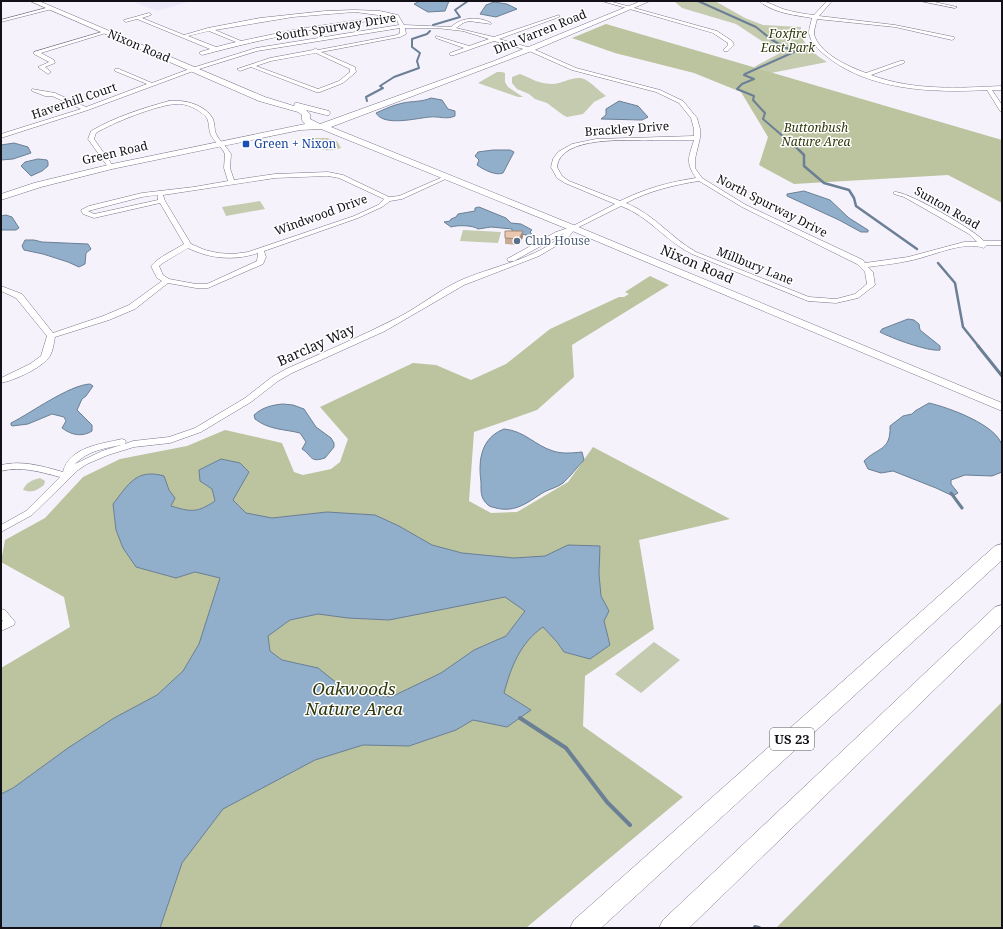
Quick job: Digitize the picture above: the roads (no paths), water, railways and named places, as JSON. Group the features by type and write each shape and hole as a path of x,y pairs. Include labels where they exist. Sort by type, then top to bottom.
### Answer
{"highway":[{"name":"US 23","path":"583,928 1002,550"},
{"path":"672,928 1002,612"}],"main road":[{"name":"Nixon Road","path":"33,1 273,103 301,110 306,114 309,123 573,228 1002,407"},
{"name":"Dhu Varren Road","path":"319,126 338,121 529,49 647,1"},
{"name":"Dhu Varren Road","path":"307,119 315,114 355,110 384,99 441,82"},
{"name":"Nixon Road","path":"244,90 338,116 340,129 380,150"},
{"name":"Green Road","path":"237,140 307,119"},
{"name":"Green Road","path":"1,196 72,175 110,166 300,127 319,126"}],"street":[{"path":"604,1 715,32 730,42 731,45 726,50"},
{"path":"761,1 780,10 900,26 952,38"},
{"path":"830,1 816,16 812,23 811,29 812,38 817,45 834,60 866,75 900,85 924,88 1002,88"},
{"path":"922,1 955,7"},
{"path":"240,69 270,60 403,34 402,26 396,16 375,8 344,5"},
{"path":"184,36 231,22 326,6"},
{"path":"1,21 50,8"},
{"path":"126,21 149,14"},
{"path":"202,53 240,42 359,20 396,16"},
{"path":"452,54 557,16"},
{"path":"138,18 215,49"},
{"path":"452,28 463,20 474,20 489,23"},
{"name":"South Spurway Drive","path":"194,69 256,50 402,26 452,28 529,49"},
{"path":"208,29 256,50"},
{"path":"48,72 41,67 52,63 52,61 36,53 107,32"},
{"path":"438,37 470,48"},
{"path":"252,66 318,91 341,82 353,72 353,68 322,55 304,42"},
{"name":"North Spurway Drive","path":"529,49 574,69 658,91 681,102 694,118 697,129 692,168 700,179 744,206 845,254 865,267"},
{"path":"866,75 902,62"},
{"name":"Haverhill Court","path":"1,136 86,109 194,69"},
{"name":"Haverhill Court","path":"117,70 153,85"},
{"path":"989,88 1002,110"},
{"path":"34,90 45,94 53,94 86,109"},
{"path":"110,166 91,139 93,132 104,125 168,103 186,103 204,112 211,120 212,133 228,152 230,158 226,168 232,182"},
{"name":"Brackley Drive","path":"622,204 559,177 554,168 555,160 567,148 592,141 670,137 697,138"},
{"name":"Windwood Drive","path":"162,201 94,216 85,214 85,209 91,207 142,195 194,189 275,176 328,174 341,176 388,199 400,198 447,177"},
{"name":"Barclay Way","path":"1,529 29,513 75,468 92,458 133,444 170,440 198,430 248,400 275,379 289,371 406,317 450,288 467,280 534,255 567,237 573,228 637,195 651,189 673,183 700,179"},
{"path":"161,193 162,201 188,245 160,261 155,266 160,276 167,281 191,286 208,286 260,262 263,254 260,250"},
{"name":"Sunton Road","path":"896,193 906,196 971,233 983,245"},
{"path":"906,196 913,193"},
{"name":"Windwood Drive","path":"188,245 205,252 224,256 237,256 260,250 356,216 380,206 388,199"},
{"name":"Millbury Lane","path":"622,204 649,218 679,245 694,253 808,299 836,301 858,296 871,285 869,272 865,267"},
{"path":"865,267 910,261 983,245 1002,243"},
{"path":"983,245 1002,247"},
{"path":"51,336 126,310 167,281"},
{"path":"1,288 19,296 51,336"},
{"path":"1,380 23,371 42,360 47,355 51,336"},
{"path":"1,468 10,465 21,466 66,476"},
{"path":"1,613 10,622 1,627"}],"water":[{"path":"420,1 449,1 445,11 428,12 414,4"},
{"path":"494,2 507,4 517,9 496,17 480,14 486,5"},
{"path":"431,98 442,100 448,109 455,111 455,116 449,118 430,117 393,121 386,120 376,113 406,102"},
{"path":"619,101 638,106 648,117 642,120 601,119 606,115 606,109"},
{"path":"14,143 28,147 31,153 13,159 1,160 1,145"},
{"path":"510,150 514,152 503,173 500,174 486,171 477,165 479,160 475,156 478,152"},
{"path":"38,159 47,160 48,166 42,171 31,176 21,166 25,162"},
{"path":"804,191 830,200 849,218 868,230 868,232 861,232 787,196 787,194"},
{"path":"479,207 506,218 511,223 521,224 532,230 530,232 533,235 529,236 512,231 512,229 491,227 478,229 465,226 451,227 444,222 450,221 458,214 475,211 475,208"},
{"path":"6,215 12,217 19,228 16,230 1,230 1,216"},
{"path":"25,240 88,244 91,249 86,253 85,264 79,267 43,254 24,250 22,246"},
{"path":"908,319 914,320 919,324 920,330 940,346 940,350 919,347 892,338 880,332 882,329"},
{"path":"90,384 93,386 82,399 77,410 92,425 92,431 80,435 69,432 62,428 66,421 64,417 52,414 28,424 11,425 11,423 61,394"},
{"path":"929,403 947,408 971,418 991,431 998,438 1002,446 1002,472 992,476 965,475 951,480 951,484 958,493 953,496 893,471 881,473 868,469 864,461 883,448 886,444 890,434 890,426 903,416 912,414"},
{"path":"283,404 293,405 304,409 316,427 331,438 334,443 334,447 325,458 316,460 302,449 306,442 300,433 271,427 260,423 255,419 254,415 264,408"},
{"path":"504,429 518,432 540,445 556,452 582,452 584,460 563,483 544,492 522,506 510,509 491,507 485,502 482,494 480,474 481,458 490,438"},
{"path":"221,459 240,463 249,472 233,500 246,513 272,518 327,512 375,515 399,526 432,545 462,553 514,558 545,556 568,545 600,546 599,574 601,596 609,611 604,621 610,645 590,659 564,652 543,627 528,640 522,648 513,665 504,693 531,710 507,727 473,720 456,730 409,746 363,745 315,760 223,809 182,863 160,928 1,928 1,794 13,788 68,748 114,718 157,695 183,671 199,644 220,578 195,572 176,578 136,567 123,548 116,530 113,504 123,490 134,480 146,474 154,474 164,476 169,490 175,498 171,506 189,510 203,508 215,501 212,489 200,481 199,470","holes":["505,597 525,611 506,636 474,650 441,673 391,697 348,692 318,668 282,660 270,651 268,636 290,620 318,614 348,618 389,620"]}],"waterway":[{"path":"433,25 460,17 455,10 468,1"},
{"path":"698,1 756,27 772,40 794,52 745,74 744,75 754,79 742,84 737,89 754,96 753,100 765,113 763,119 800,151"},
{"path":"367,101 366,97 383,88 380,86 394,77 419,68 417,61 420,53 412,47 412,39 427,34 430,31"},
{"path":"800,151 804,155 804,166 824,183 849,190 854,198 856,206 917,249"},
{"path":"938,263 955,283 963,327 979,347"},
{"path":"978,346 1002,376"},
{"path":"951,493 962,508"},
{"path":"520,718 566,748 607,802 630,825"},
{"path":"755,927 759,928"}],"place":[{"name":"Green + Nixon","path":"246,144"},
{"name":"Club House","path":"517,241"}],"park label":[{"name":"Foxfire East Park","path":"788,41"},
{"name":"Buttonbush Nature Area","path":"816,135"},
{"name":"Oakwoods Nature Area","path":"354,699"}]}
